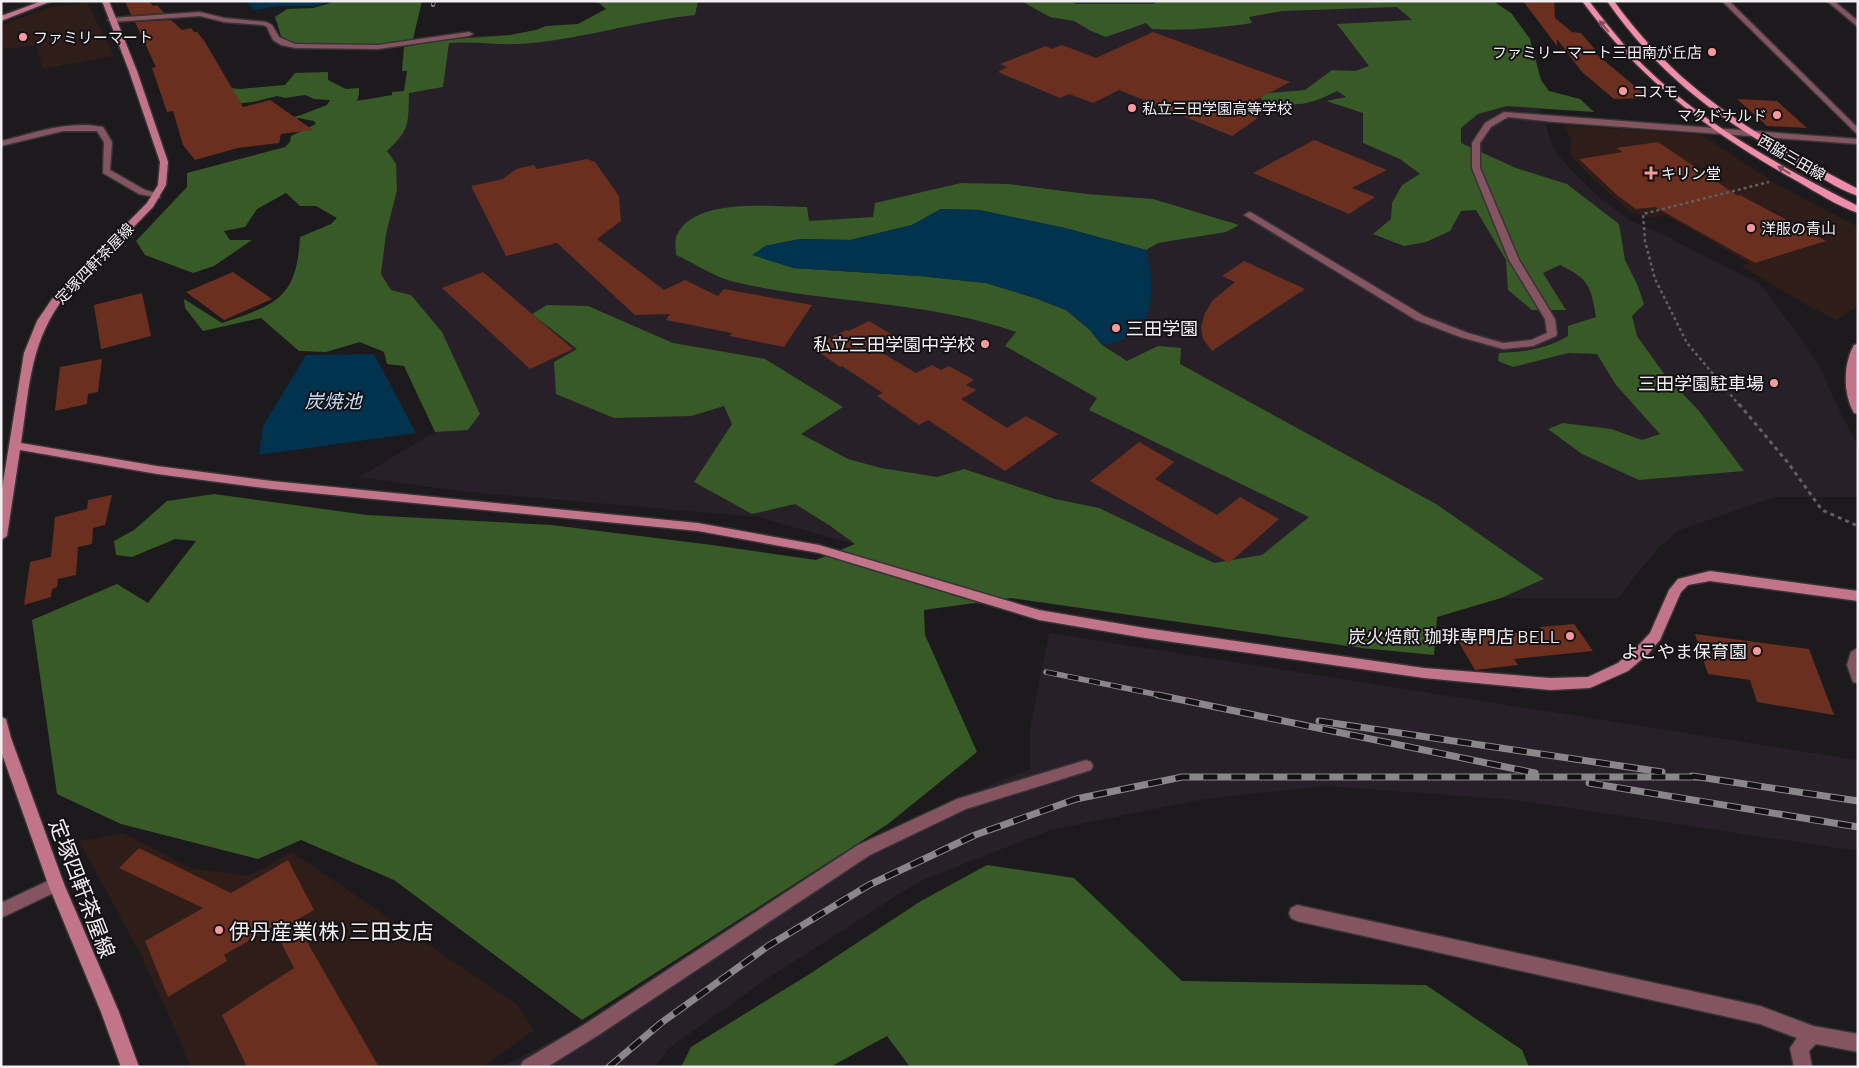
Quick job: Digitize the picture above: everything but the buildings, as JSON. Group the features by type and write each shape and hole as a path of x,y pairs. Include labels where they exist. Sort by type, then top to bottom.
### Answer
{"main road":[{"name":"西脇三田線","path":"1586,1 1612,36 1639,66 1672,96 1720,131 1794,176 1858,210"},
{"name":"西脇三田線","path":"1610,1 1634,34 1660,62 1692,90 1754,134 1858,193"}],"street":[{"path":"16,4 26,1"},
{"path":"1,19 49,1"},
{"name":"定塚四軒茶屋線","path":"1,536 29,353 42,321 56,301 157,196 162,185 164,162 133,71 105,1"},
{"path":"1725,1 1858,133"},
{"path":"1830,1 1858,25"},
{"path":"112,20 200,14 224,20 264,23 270,26 276,38 284,43 295,46 378,47 469,34"},
{"path":"1249,215 1420,318 1464,336 1503,346 1533,344 1552,334 1550,319 1514,260 1476,168 1476,142 1488,125 1507,114 1554,120 1858,142"},
{"path":"1,144 70,127 86,126 100,129 108,142 106,171 142,192 157,196"},
{"path":"1858,347 1852,362 1852,396 1858,411"},
{"path":"16,446 157,470 272,485 698,527 819,548 1039,615 1144,633 1424,673 1550,684 1590,682 1623,667 1643,650 1655,636 1676,590 1682,582 1710,576 1858,596"},
{"path":"1858,653 1854,662 1854,671 1858,678"},
{"name":"定塚四軒茶屋線","path":"1,723 4,738 56,884 110,1012 130,1067"},
{"path":"529,1067 591,1030 736,932 864,850 962,804 1086,766"},
{"path":"1,911 56,884"},
{"path":"1297,913 1760,1015 1813,1035 1858,1043"},
{"path":"1803,1067 1799,1048 1813,1035"}],"path":[{"path":"1794,176 1643,214 1645,241 1655,279 1687,344 1789,464 1822,510 1858,526"}],"shaded area":[{"name":"三田学園","path":"620,1 1493,1 1511,13 1530,39 1541,80 1549,91 1580,99 1594,112 1540,109 1553,148 1568,167 1600,198 1632,222 1660,233 1760,284 1791,325 1819,365 1842,416 1858,445 1858,497 1776,497 1679,530 1657,549 1618,598 1501,598 1437,617 1434,655 1362,648 1011,598 896,556 758,517 458,491 359,477 435,432 468,430 480,414 442,332 411,295 391,290 381,274 386,234 387,151 397,142 407,71 402,71 404,47 475,36 510,35 546,26 578,24"},
{"path":"87,3 114,56 43,69 36,45 8,49 1,47 1,25 48,8"},
{"path":"1563,125 1702,135 1776,184 1858,227 1858,306 1836,320 1808,306 1741,266 1749,263 1665,215 1653,218 1632,213 1593,179 1570,155 1571,139"},
{"path":"1049,633 1858,760 1858,851 1515,800 1327,786 1204,799 1050,830 918,882 765,980 669,1048 654,1067 501,1067 608,1012 876,838 968,794 1030,769 1030,729"},
{"path":"124,833 190,868 249,876 292,852 516,1004 534,1030 483,1067 190,1067 180,1040 139,951 79,841"}],"green space":[{"path":"337,1 422,1 413,39 383,45 305,45 291,43 281,36 275,17 287,9 313,8"},
{"path":"591,1 698,1 695,15 562,39 518,44 449,43 443,87 409,93 407,125 400,137 387,151 396,164 397,190 386,234 381,274 391,290 411,295 442,332 480,414 468,430 435,432 404,366 387,364 384,352 360,342 326,352 299,351 261,318 203,331 185,308 184,299 222,323 256,311 279,297 288,287 294,274 300,237 331,224 337,218 316,206 300,206 286,193 257,209 245,227 224,231 230,240 252,240 214,266 193,273 145,255 136,241 187,187 187,173 285,147 290,142 291,136 316,124 314,121 299,118 267,127 272,123 327,105 330,100 314,99 305,95 285,98 277,96 253,102 234,104 221,87 240,89 285,85 295,73 328,72 328,80 346,89 359,88 357,101 392,95 392,92 404,91 407,71 402,71 404,47 442,40 510,35 546,26 578,24 606,9 599,3"},
{"path":"1021,1 1069,1 1076,4 1154,4 1157,1 1493,1 1511,13 1530,39 1541,80 1549,91 1580,99 1594,112 1507,106 1478,114 1461,128 1461,143 1516,168 1567,184 1619,224 1625,260 1637,284 1644,304 1632,316 1637,336 1665,375 1699,411 1744,471 1639,480 1582,454 1548,429 1563,423 1611,429 1642,440 1660,434 1616,385 1597,354 1568,353 1513,367 1498,361 1499,353 1526,351 1543,347 1568,336 1568,326 1596,317 1590,291 1583,279 1560,265 1543,273 1566,310 1532,310 1508,290 1506,260 1476,210 1461,211 1450,231 1426,242 1404,246 1373,234 1391,219 1392,203 1402,185 1420,174 1400,159 1363,143 1363,113 1326,101 1346,97 1337,91 1317,100 1301,104 1263,101 1258,94 1305,90 1332,70 1355,71 1369,66 1337,24 1412,20 1397,7 1282,11 1249,17 1252,23 1202,29 1152,29 1146,23 1106,37 1074,21 1050,17"},
{"path":"961,183 1008,184 1087,194 1153,199 1239,225 1226,232 1158,243 1146,250 1065,228 979,210 941,209 912,225 850,240 800,239 765,246 793,268 920,276 986,283 1035,298 1066,310 1090,330 1102,345 1127,361 1158,346 1181,348 1180,364 1436,504 1544,579 1501,598 1437,617 1434,655 1362,648 1011,598 924,610 925,635 977,752 888,824 582,1020 394,880 301,840 258,859 121,824 57,794 32,620 117,584 148,603 196,541 175,539 132,557 116,555 114,541 134,530 167,501 214,494 367,515 551,525 816,560 855,544 795,504 752,514 694,482 732,424 724,406 691,416 614,418 556,394 554,362 577,349 532,314 547,305 588,306 673,343 765,359 843,407 801,434 848,459 881,468 937,477 964,469 1055,499 1099,508 1214,563 1262,555 1309,517 1089,410 1097,398 1005,346 1016,332 947,314 805,295 735,282 713,274 676,255 676,237 686,223 716,209 755,206 807,207 809,221 873,217 875,203"},
{"path":"987,865 1074,878 1182,981 1426,985 1522,1050 1529,1067 910,1067 887,1036 830,1067 681,1067 691,1047 808,975 921,901"}],"water":[{"path":"246,1 332,1 314,6 278,6 254,10"},
{"path":"941,209 979,210 1065,228 1146,250 1151,282 1151,297 1143,323 1133,333 1120,340 1102,345 1090,330 1066,310 986,283 920,276 793,268 752,255 765,246 800,239 850,240 912,225"},
{"name":"炭焼池","path":"374,354 416,433 259,455 263,426 306,355"}],"railway":[{"path":"433,5 434,1"},
{"path":"1046,672 1164,696"},
{"path":"1158,695 1535,773"},
{"path":"1319,721 1662,772"},
{"path":"1692,776 1858,801"},
{"path":"609,1067 661,1023 768,946 869,885 975,835 1076,799 1182,777 1698,777"},
{"path":"1589,783 1858,827"}],"place":[{"name":"ファミリーマート","path":"23,37"},
{"name":"ファミリーマート三田南が丘店","path":"1712,52"},
{"name":"コスモ","path":"1623,91"},
{"name":"私立三田学園高等学校","path":"1132,108"},
{"name":"マクドナルド","path":"1777,115"},
{"name":"キリン堂","path":"1651,173"},
{"name":"洋服の青山","path":"1751,228"},
{"name":"三田学園","path":"1116,328"},
{"name":"私立三田学園中学校","path":"985,344"},
{"name":"三田学園駐車場","path":"1774,383"},
{"name":"炭火焙煎 珈琲専門店 BELL","path":"1570,636"},
{"name":"よこやま保育園","path":"1757,651"},
{"name":"伊丹産業(株) 三田支店","path":"219,930"}]}
